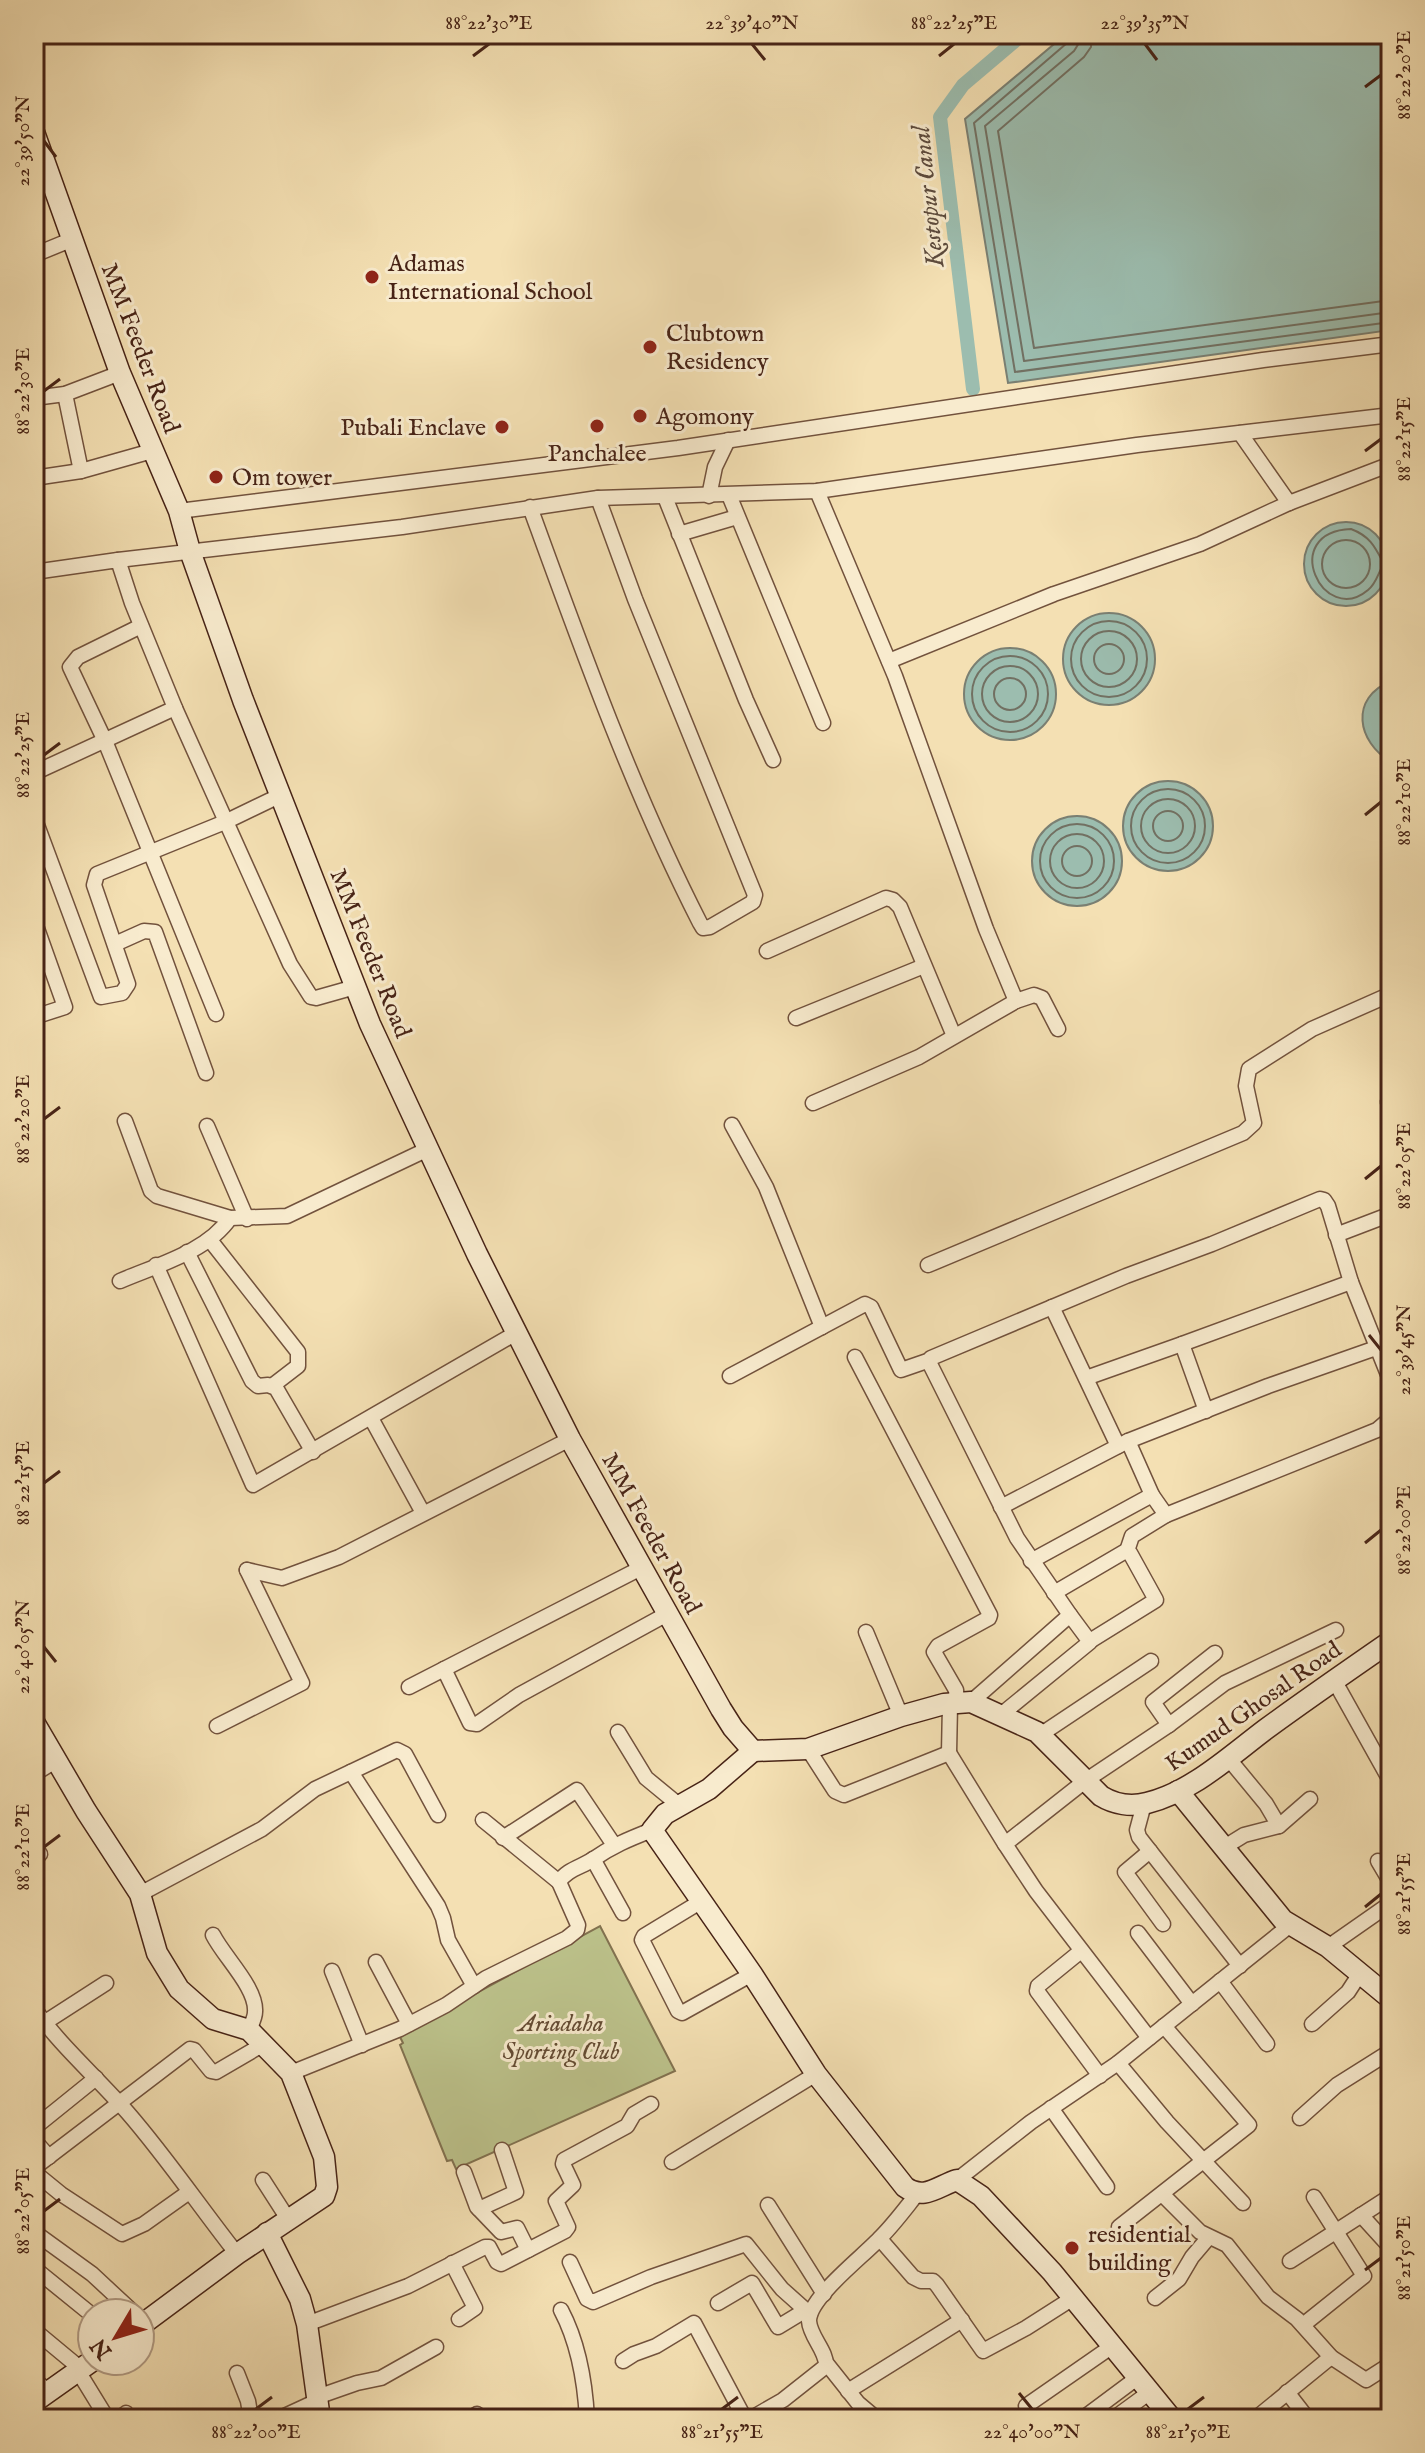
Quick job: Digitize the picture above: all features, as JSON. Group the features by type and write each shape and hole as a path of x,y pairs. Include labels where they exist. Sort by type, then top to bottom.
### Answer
{"street":[{"name":"MM Feeder Road","path":"34,132 120,373 179,511 190,551 243,700 355,987 428,1149 570,1439 733,1728 753,1751"},
{"path":"34,255 73,239"},
{"path":"179,511 728,440 1263,360 1391,344"},
{"path":"34,398 65,394 120,373"},
{"path":"65,394 81,471"},
{"path":"34,572 402,527 598,498 817,491 1137,445 1391,415"},
{"path":"1240,433 1289,503"},
{"path":"709,496 715,467 728,440"},
{"path":"34,478 81,471 152,451"},
{"path":"889,661 1054,594 1200,544 1289,503 1391,464"},
{"path":"817,491 889,661 986,929 1016,1001"},
{"path":"729,495 823,723"},
{"path":"665,497 773,760"},
{"path":"530,507 590,673 656,831 700,923 703,928 710,927 753,902 755,895 635,599 598,498"},
{"path":"679,534 737,517"},
{"path":"118,560 175,708 290,964 306,993 316,998 355,987"},
{"path":"141,626 78,657 71,664 216,1014"},
{"path":"34,773 175,708"},
{"path":"34,817 101,997 122,993 128,984 94,885 97,874 225,822 281,795"},
{"path":"767,951 886,898 893,900 900,907 954,1036"},
{"path":"34,920 65,1007 34,1017"},
{"path":"115,944 144,931 155,932 206,1073"},
{"path":"796,1018 924,966"},
{"path":"928,1265 1243,1133 1254,1123 1246,1086 1249,1069 1312,1029 1391,994"},
{"path":"813,1103 919,1057 1016,1001 1034,995 1042,998 1058,1029"},
{"path":"125,1121 151,1191 157,1196 230,1218 287,1216 428,1149"},
{"path":"732,1125 766,1187 822,1327"},
{"path":"207,1126 247,1219"},
{"path":"730,1376 867,1305 871,1307 901,1370 1320,1199 1328,1206 1351,1282 1391,1382"},
{"path":"1336,1235 1391,1215"},
{"path":"120,1281 210,1240 230,1218"},
{"path":"187,1252 252,1381 258,1386 272,1386 298,1366 298,1352 210,1240"},
{"path":"156,1265 253,1485 516,1333"},
{"path":"1086,1378 1351,1282"},
{"path":"1052,1307 1086,1378 1166,1515"},
{"path":"1182,1344 1206,1411"},
{"path":"1001,1507 1123,1444 1376,1348"},
{"path":"855,1357 990,1615 935,1650 934,1655 964,1702"},
{"path":"930,1360 1001,1507 1031,1561 1090,1641"},
{"path":"272,1386 313,1452"},
{"path":"371,1418 423,1513"},
{"path":"1054,1593 1127,1551 1132,1536 1166,1515 1377,1430 1391,1418"},
{"path":"217,1726 302,1683 247,1570 282,1578 339,1557 570,1439"},
{"path":"1031,1561 1152,1495"},
{"path":"1002,1714 1090,1641 1156,1600 1127,1551"},
{"path":"409,1687 641,1568"},
{"path":"444,1669 470,1723 477,1724 519,1695 667,1614"},
{"path":"559,1882 563,1875 614,1845 652,1830 665,1814 709,1789 753,1751 808,1749 901,1716 964,1702 1070,1615"},
{"path":"1005,1844 1085,1781 1225,1683 1336,1630"},
{"path":"866,1632 901,1716"},
{"name":"Kumud Ghosal Road","path":"964,1702 1002,1714 1040,1735 1109,1801 1144,1804 1178,1791 1391,1641"},
{"path":"1169,1725 1153,1702 1215,1653"},
{"path":"1040,1735 1151,1661"},
{"path":"1334,1680 1391,1782"},
{"path":"964,1702 950,1705 949,1753 1036,1891 1149,2038"},
{"path":"34,1722 86,1811 140,1894 157,1953 179,1989 213,2019 255,2037 291,2073 321,2149 327,2187 324,2196 156,2309"},
{"path":"618,1732 646,1778 680,1806"},
{"path":"808,1749 835,1791 844,1795 949,1753"},
{"path":"140,1894 262,1829 315,1789 397,1750 402,1750 438,1815"},
{"path":"1228,1758 1266,1804 1279,1826"},
{"path":"34,1774 57,1760"},
{"path":"351,1772 441,1911 448,1940 474,1986"},
{"path":"503,1838 577,1790 614,1845"},
{"path":"1178,1791 1289,1926 1328,1947 1387,1988"},
{"path":"1223,1848 1244,1835 1279,1826 1310,1799"},
{"path":"1144,1804 1137,1833 1240,1966"},
{"path":"291,2073 409,2024 577,1930 578,1925 559,1882 483,1820"},
{"path":"652,1830 752,1974 816,2074 905,2187 917,2194"},
{"path":"1150,1851 1125,1872 1163,1924"},
{"path":"593,1859 623,1913"},
{"path":"1378,1861 1391,1883"},
{"path":"700,1902 642,1940 678,2011 682,2013 752,1974"},
{"path":"1328,1947 1391,1903"},
{"path":"718,2303 752,2283 778,2327 808,2312 880,2239 917,2194 957,2180 1051,2108 1118,2063 1289,1926"},
{"path":"1138,1933 1192,2004"},
{"path":"189,2192 144,2224 122,2234 61,2194 34,2170 190,2049 211,2071 216,2072 255,2037 255,2008 247,1985 213,1935"},
{"path":"1081,1951 1037,1988 1100,2076"},
{"path":"376,1962 409,2024"},
{"path":"332,1971 362,2045"},
{"path":"1312,2024 1348,1992 1361,1972"},
{"path":"1220,1981 1267,2044"},
{"path":"44,2023 106,1983"},
{"path":"34,2008 44,2023 160,2150 237,2254"},
{"path":"1119,2227 1249,2124 1164,2026"},
{"path":"1300,2118 1337,2085 1391,2051"},
{"path":"1118,2063 1142,2094 1243,2203"},
{"path":"672,2162 816,2074"},
{"path":"34,2128 96,2078"},
{"path":"307,2324 383,2296 487,2246 501,2264 567,2229 556,2201 573,2188 564,2160 627,2126 634,2114 651,2104"},
{"path":"1051,2108 1107,2187"},
{"path":"34,2140 49,2157"},
{"path":"479,2209 516,2192 502,2150"},
{"path":"464,2172 479,2209 501,2232 517,2228 528,2250"},
{"path":"263,2180 288,2219"},
{"path":"957,2180 968,2185 989,2204 1073,2298 1172,2419"},
{"path":"1162,2194 1191,2224 1227,2245 1268,2297 1303,2325 1331,2357 1366,2380 1391,2364"},
{"path":"1290,2261 1391,2196"},
{"path":"1303,2325 1364,2276 1314,2197"},
{"path":"768,2205 824,2294"},
{"path":"1361,2215 1391,2248"},
{"path":"34,2232 92,2274 116,2297"},
{"path":"267,2233 300,2299 307,2324 318,2406"},
{"path":"1155,2298 1179,2279 1209,2237"},
{"path":"880,2239 913,2277 933,2281 937,2285 983,2351 1073,2298"},
{"path":"570,2262 587,2299 593,2302 651,2277 745,2244 782,2289 808,2312 812,2334 827,2364 858,2403 877,2419"},
{"path":"452,2263 475,2308 459,2319"},
{"path":"34,2268 76,2302"},
{"path":"561,2310 584,2376 587,2419"},
{"path":"848,2391 962,2320"},
{"path":"623,2361 694,2323 747,2419 783,2400 827,2364"},
{"path":"34,2330 76,2361"},
{"path":"278,2419 318,2406 357,2383 381,2378 436,2347"},
{"path":"1026,2406 1111,2347"},
{"path":"1255,2419 1331,2357"},
{"path":"39,2391 76,2371"},
{"path":"237,2373 251,2419"},
{"path":"88,2377 105,2415"},
{"path":"1082,2419 1144,2385"},
{"path":"1113,2419 1144,2385"},
{"path":"1287,2392 1308,2419"}],"green space":[{"name":"Ariadaha Sporting Club","path":"600,1926 675,2071 456,2169 452,2160 447,2161 400,2045 403,2043 399,2035"}],"water":[{"path":"1066,34 1391,34 1391,330 1008,383 965,119"},
{"path":"1346,522 1362,525 1376,534 1385,548 1388,564 1385,580 1376,594 1362,603 1346,606 1330,603 1316,594 1307,580 1304,564 1307,548 1316,534 1330,525"},
{"path":"1109,613 1126,617 1141,627 1151,642 1155,659 1151,676 1141,691 1126,701 1109,705 1092,701 1077,691 1067,676 1063,659 1067,642 1077,627 1092,617"},
{"path":"1010,648 1028,651 1043,661 1053,676 1056,694 1053,712 1043,727 1028,737 1010,740 992,737 977,727 967,712 964,694 967,676 977,661 992,651"},
{"path":"1391,681 1391,762 1371,743 1362,720 1368,698"},
{"path":"1168,781 1185,784 1200,794 1210,809 1213,826 1210,843 1200,858 1185,868 1168,871 1151,868 1136,858 1126,843 1123,826 1126,809 1136,794 1151,784"},
{"path":"1077,816 1094,819 1109,829 1119,844 1122,861 1119,878 1109,893 1094,903 1077,906 1060,903 1045,893 1035,878 1032,861 1035,844 1045,829 1060,819"}],"waterway":[{"name":"Kestopur Canal","path":"973,389 940,117 963,85 1023,34"}],"place":[{"name":"Adamas International School","path":"372,277"},
{"name":"Clubtown Residency","path":"650,347"},
{"name":"Agomony","path":"640,416"},
{"name":"Panchalee","path":"597,426"},
{"name":"Pubali Enclave","path":"502,427"},
{"name":"Om tower","path":"216,477"},
{"name":"residential building","path":"1072,2248"}]}
